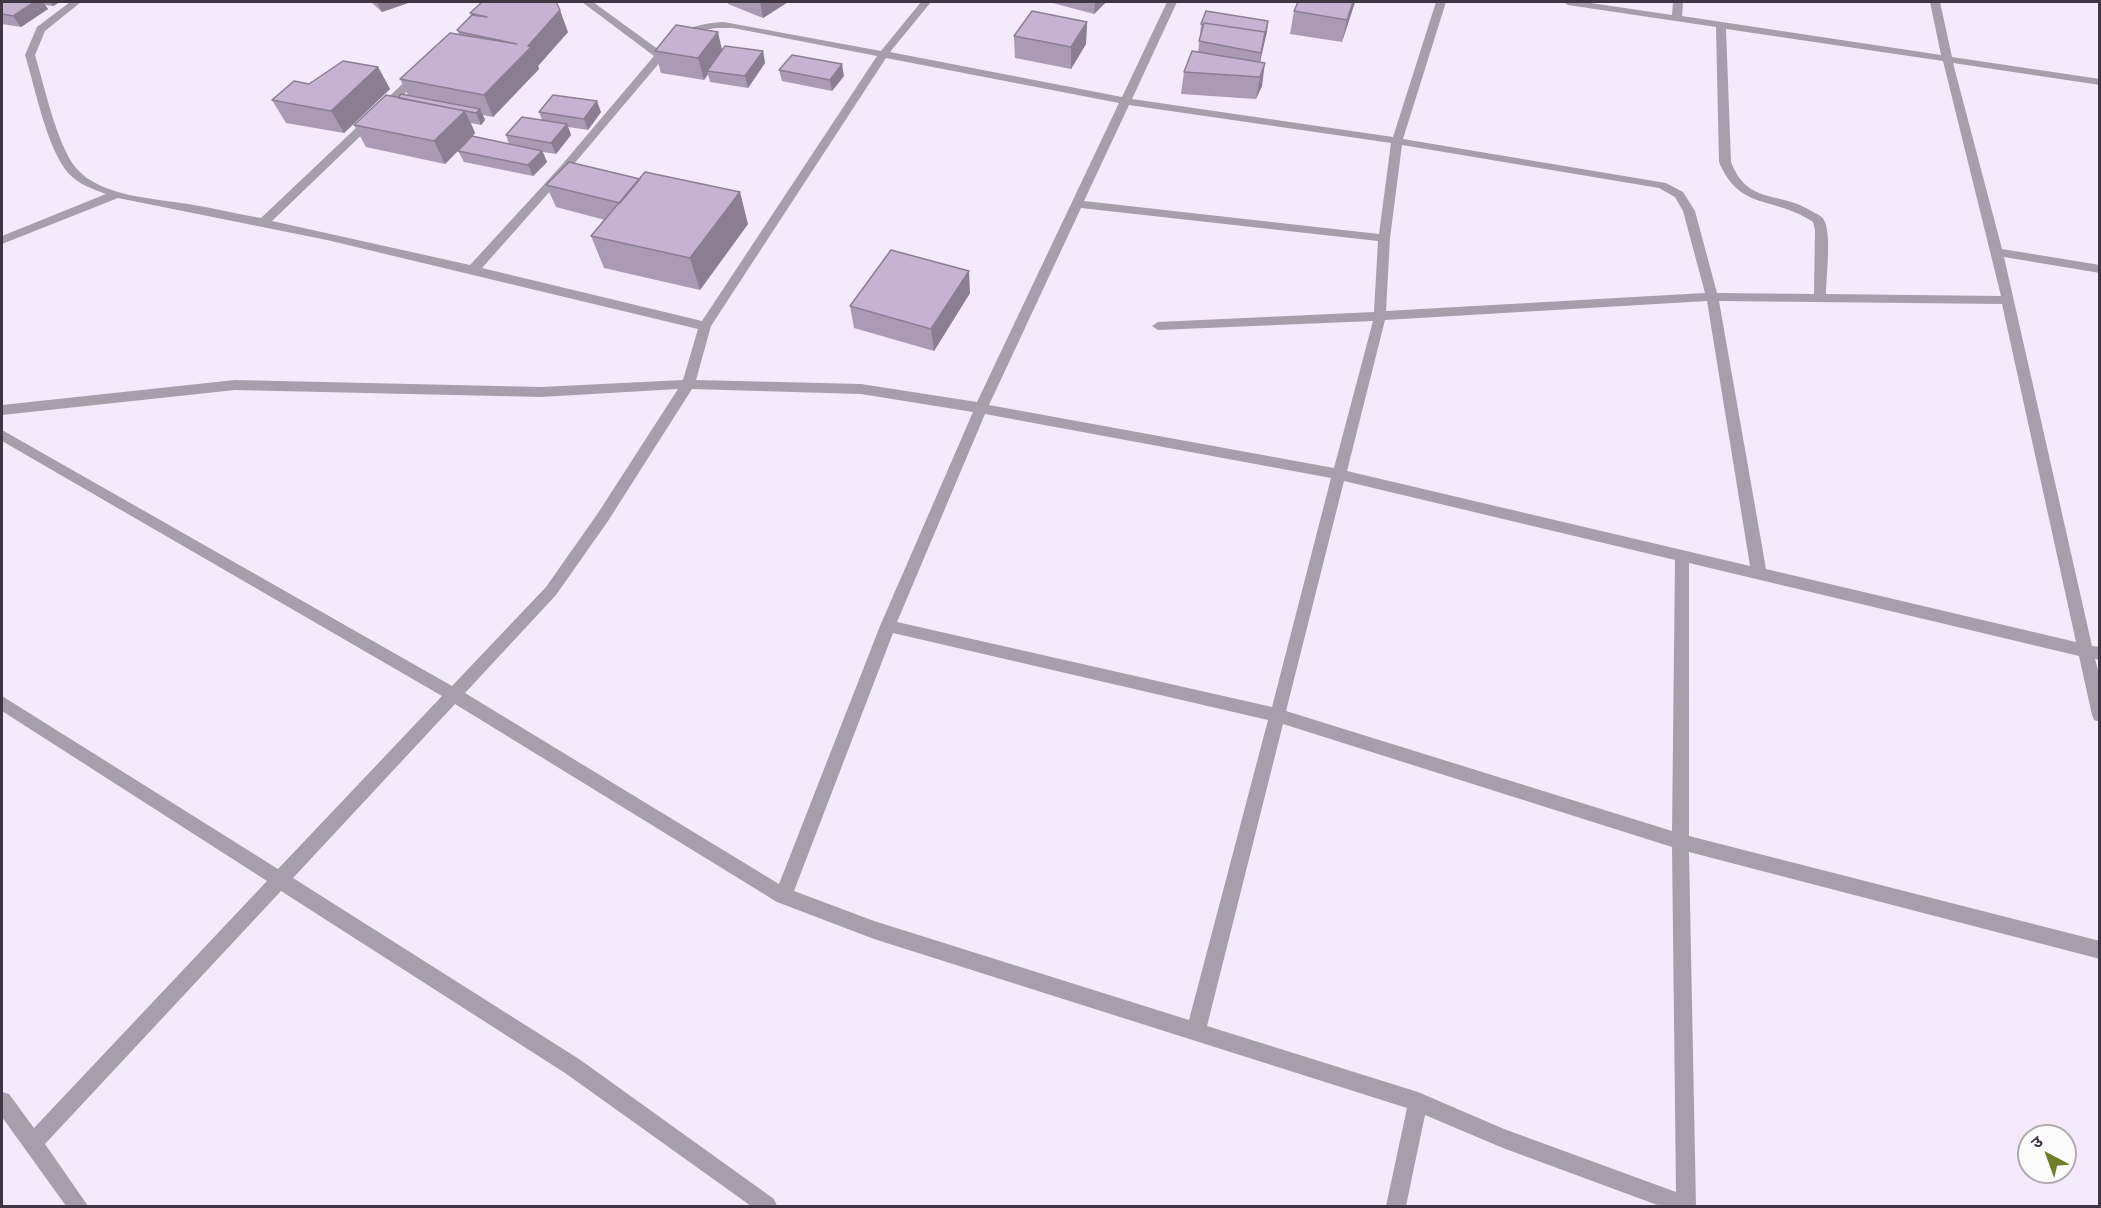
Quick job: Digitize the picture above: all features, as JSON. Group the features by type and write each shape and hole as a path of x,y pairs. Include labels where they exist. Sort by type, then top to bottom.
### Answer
{"street":[{"path":"75,2 44,24 33,40 30,55 62,150 72,171 91,185 117,194 264,222 705,326"},
{"path":"587,2 660,55"},
{"path":"32,1144 551,591 603,517 688,384 705,326 884,53 926,2"},
{"path":"783,896 888,626 981,408 1172,2"},
{"path":"1196,1031 1380,316 1384,238 1397,141 1441,2"},
{"path":"1568,2 2100,82"},
{"path":"1677,18 1678,2"},
{"path":"1935,2 2092,652 2100,715"},
{"path":"472,271 564,169 673,40 692,28 711,24 733,25 884,53 1125,101 1397,141 1662,186 1679,195 1689,212 1712,297 1759,573"},
{"path":"1721,25 1725,162 1730,178 1738,188 1757,197 1797,207 1818,220 1821,230 1820,298"},
{"path":"264,222 429,65"},
{"path":"2,240 117,194"},
{"path":"1077,204 1384,238"},
{"path":"1997,252 2100,269"},
{"path":"1158,326 1712,297 2007,300"},
{"path":"2,410 235,385 541,392 688,384 861,389 981,408 1338,474 2092,652"},
{"path":"2,435 454,694 783,896 874,930 1418,1102 1503,1138 1686,1206 1680,842 1682,554"},
{"path":"888,626 1277,715 1680,842 2100,950"},
{"path":"2,703 572,1066 767,1206"},
{"path":"2,1101 78,1206"},
{"path":"1396,1206 1418,1102"}],"building":[{"path":"2,2 34,2 13,16 2,14"},
{"path":"482,2 556,2 560,10 528,46 531,47 484,95 400,79 450,33 517,44 457,30 472,15 487,17 470,13"},
{"path":"1298,2 1353,2 1347,20 1294,11"},
{"path":"1032,11 1087,22 1071,47 1014,36"},
{"path":"1206,11 1268,21 1265,35 1265,32 1204,23 1203,25 1201,24"},
{"path":"1204,23 1265,32 1261,53 1199,41"},
{"path":"676,25 718,32 698,58 655,51"},
{"path":"725,46 763,51 745,76 707,71"},
{"path":"1192,51 1265,63 1260,77 1184,72"},
{"path":"792,55 842,64 830,80 779,70"},
{"path":"343,61 378,67 331,111 272,100 294,81 309,84"},
{"path":"401,94 480,109 476,113 398,98"},
{"path":"386,95 465,111 434,141 354,125"},
{"path":"553,95 597,101 584,119 539,112"},
{"path":"522,117 567,124 551,143 506,135"},
{"path":"472,136 542,151 528,165 458,151"},
{"path":"569,162 640,179 620,203 546,185"},
{"path":"645,172 740,192 690,258 591,236"},
{"path":"891,250 969,271 931,329 850,306"}]}
